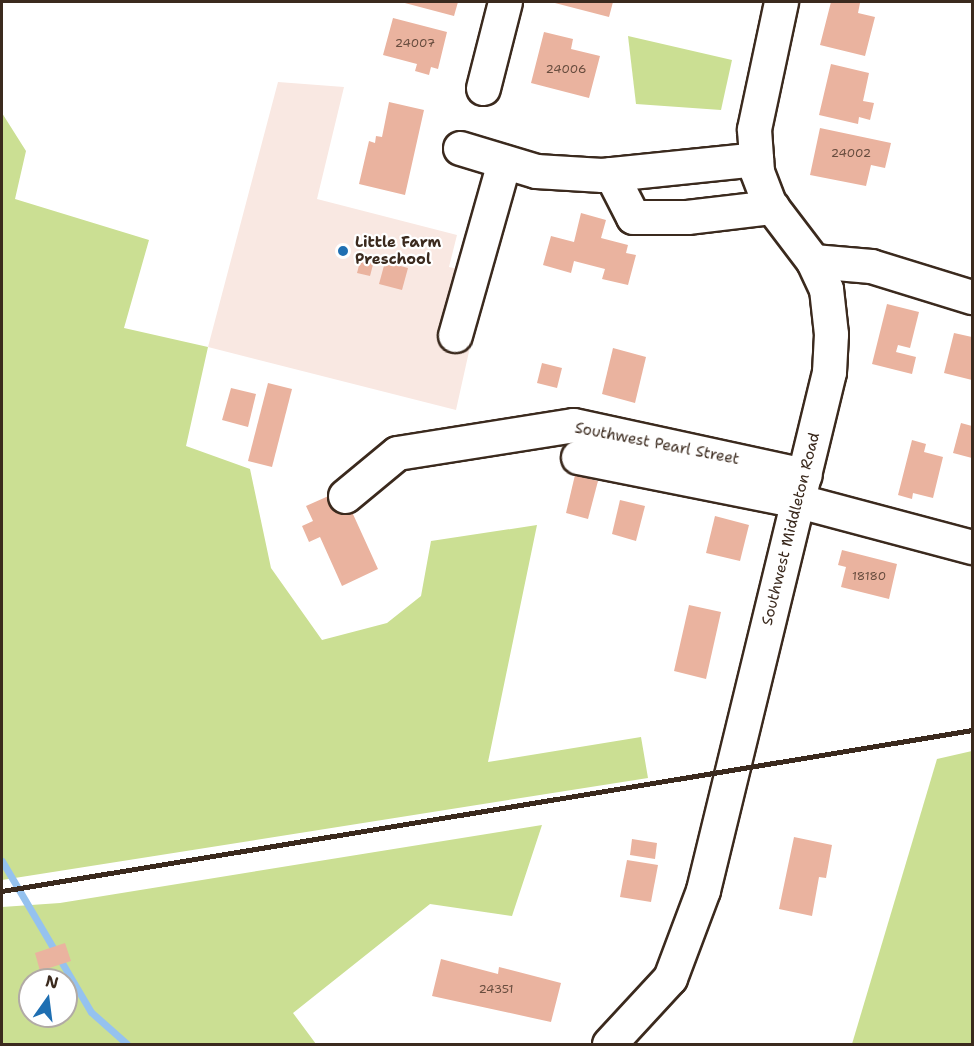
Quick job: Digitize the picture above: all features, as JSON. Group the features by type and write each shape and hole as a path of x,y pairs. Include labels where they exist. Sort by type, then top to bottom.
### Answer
{"street":[{"path":"483,88 505,2"},
{"name":"Southwest Middleton Road","path":"609,1044 670,978 703,890 734,753 802,488 828,372 831,334 826,289 813,261 772,207 756,159 754,129 781,2"},
{"path":"460,148 536,171 611,174 756,159"},
{"path":"455,335 504,162"},
{"path":"611,174 633,218 687,217 772,207"},
{"path":"813,261 871,266 972,297"},
{"name":"Southwest Pearl Street","path":"345,496 397,453 573,425 802,488 972,547"},
{"path":"578,456 802,488"}],"shaded area":[{"name":"Little Farm Preschool","path":"278,82 344,87 317,199 457,235 449,267 486,275 456,410 208,347"}],"green space":[{"path":"628,36 732,60 721,110 636,104"},
{"path":"2,113 26,151 15,199 149,240 124,328 208,347 186,446 250,469 271,568 322,640 387,623 421,596 431,541 537,525 488,762 641,737 648,778 2,880"},
{"path":"972,751 972,1044 852,1044 937,759"},
{"path":"542,825 512,916 430,904 293,1013 316,1044 2,1044 2,907 60,903"}],"building":[{"path":"401,2 458,2 454,16"},
{"path":"551,2 613,2 609,17"},
{"path":"831,2 860,3 858,13 875,17 865,56 820,45"},
{"path":"393,18 447,32 438,69 431,67 429,75 415,71 417,64 383,55"},
{"path":"544,32 573,39 571,49 600,56 589,98 531,83"},
{"path":"831,64 869,73 863,101 874,103 870,120 859,117 858,124 819,115"},
{"path":"389,102 424,110 405,195 359,184 369,141 375,143 376,136 382,137"},
{"path":"820,128 891,143 885,168 871,165 866,186 810,175"},
{"path":"581,213 606,220 601,238 628,245 626,253 636,255 628,285 602,279 605,269 574,261 571,273 543,265 551,236 574,242"},
{"path":"361,258 374,261 370,276 357,273"},
{"path":"385,262 408,268 402,290 379,284"},
{"path":"887,304 919,312 910,348 898,345 896,352 916,357 912,374 872,364"},
{"path":"954,333 972,337 972,380 944,373"},
{"path":"613,348 646,357 635,403 602,394"},
{"path":"542,363 562,368 557,388 537,383"},
{"path":"268,383 292,389 272,467 248,461"},
{"path":"231,388 256,394 248,427 222,420"},
{"path":"961,423 972,426 972,458 953,453"},
{"path":"912,440 926,444 924,452 943,457 933,498 913,493 912,499 898,495"},
{"path":"575,475 598,481 588,519 566,513"},
{"path":"342,490 378,569 342,586 320,537 309,542 302,526 313,521 306,506"},
{"path":"620,500 645,506 636,541 612,534"},
{"path":"715,516 749,525 740,561 706,553"},
{"path":"842,550 897,564 889,599 841,587 846,567 838,565"},
{"path":"689,605 721,612 706,679 674,671"},
{"path":"794,837 832,845 826,878 819,877 812,916 779,909"},
{"path":"632,839 657,843 655,859 630,855"},
{"path":"627,860 658,865 651,902 620,897"},
{"path":"65,943 71,961 49,968 39,968 35,953"},
{"path":"441,959 498,974 499,967 561,983 551,1022 432,996"}],"waterway":[{"path":"2,861 91,1012 127,1044"}],"railway":[{"path":"2,891 972,730"}],"place":[{"name":"Little Farm Preschool","path":"343,251"}]}
